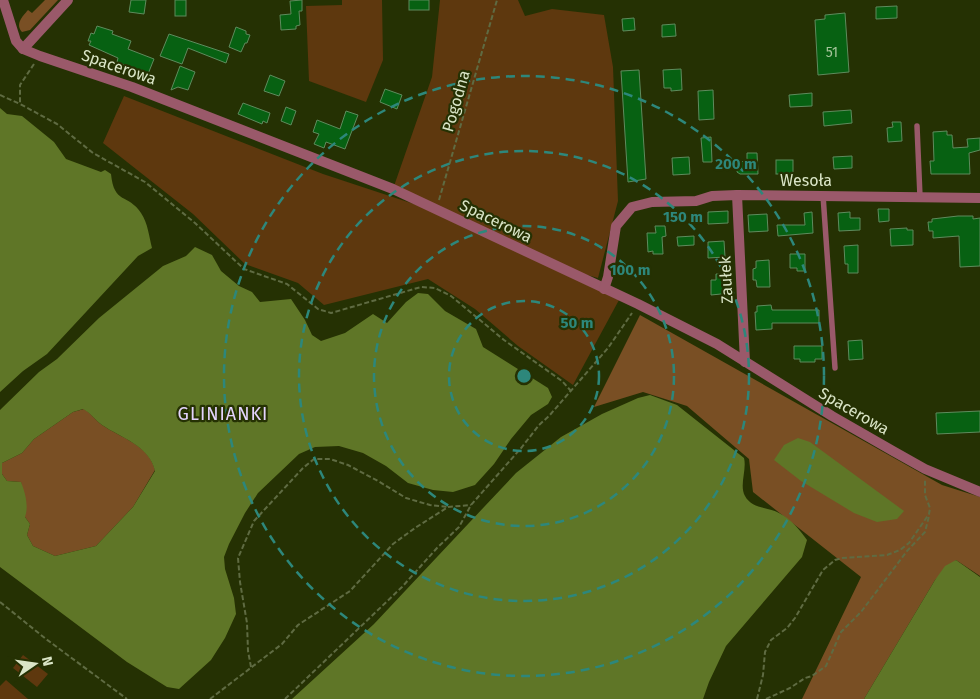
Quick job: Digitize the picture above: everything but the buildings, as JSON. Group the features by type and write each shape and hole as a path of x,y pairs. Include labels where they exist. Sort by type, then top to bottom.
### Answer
{"street":[{"path":"3,0 16,41 23,48 68,0"},
{"name":"Spacerowa","path":"23,48 40,56 141,90 393,189 638,304 717,344 832,416 925,469 980,492"},
{"name":"Wesoła","path":"604,289 608,277 616,226 632,207 652,202 696,201 712,196 737,195 980,198"},
{"name":"Zaułek","path":"737,195 745,362"}],"lane":[{"path":"917,126 920,197"},
{"path":"823,195 835,368"}],"path":[{"name":"Pogodna","path":"436,209 496,0"},
{"path":"20,104 20,85 40,56"},
{"path":"0,94 57,124 93,153 145,182 195,223 244,269 287,284 318,309 331,313 421,286 435,288 451,296 504,340 562,381 571,391"},
{"path":"285,699 402,587 459,527 471,505 608,348 638,304"},
{"path":"251,667 238,558 254,521 303,468 314,459 330,459 348,465 406,498 430,505 448,507 471,505"},
{"path":"766,699 812,676 826,666 841,632 862,612 907,551 925,532 930,508 925,495 925,469"},
{"path":"210,699 282,644 298,625 350,591 393,544 448,507"},
{"path":"757,699 763,674 765,652 771,640 787,628 795,618 823,570 835,560 842,558 887,555 900,550 909,543 929,514"},
{"path":"0,602 127,699"}],"shaded area":[{"path":"45,0 58,0 30,30 22,32 19,23 22,18 28,10 32,13"},
{"path":"342,0 382,0 383,60 366,102 309,81 306,6 342,5"},
{"path":"440,0 518,0 525,16 552,9 604,15 613,67 618,201 598,278 580,273 394,186 432,77"},
{"path":"124,96 323,174 423,207 619,300 573,385 518,346 475,309 428,279 324,305 298,283 245,264 193,214 103,143"},
{"path":"0,108 7,114 22,116 54,142 66,159 101,172 105,170 111,174 118,195 131,203 141,213 147,226 152,248 138,256 47,354 23,371 0,392"},
{"path":"195,247 212,255 221,271 239,286 252,292 260,302 291,299 305,320 312,335 321,341 345,333 373,314 387,323 406,302 418,293 428,294 445,311 476,329 483,347 548,388 552,397 548,404 531,415 494,464 475,485 453,492 433,490 408,483 386,466 363,453 339,446 315,447 299,454 258,493 229,544 224,557 225,569 234,598 236,614 225,638 211,660 179,689 167,687 127,662 0,567 0,410 99,318 163,266 186,256","holes":["83,409 102,425 141,448 152,462 155,471 133,507 96,546 55,556 33,546 27,535 30,524 25,517 27,504 21,482 7,481 2,474 2,463 22,453 34,439 73,412"]},
{"path":"640,315 942,485 980,497 980,576 956,560 935,580 864,699 802,699 861,577 753,492 749,459 687,406 643,392 594,407"},
{"path":"650,395 677,405 744,458 743,492 748,500 756,506 783,515 795,525 807,540 802,557 726,646 703,699 292,699 374,624 516,473 561,437 602,414 638,398"},
{"path":"84,409 102,425 141,448 152,461 155,470 133,507 96,546 55,556 33,546 27,535 30,524 25,517 21,482 7,481 2,474 2,463 22,453 34,439 73,412"},
{"path":"798,438 810,442 904,511 897,519 877,522 854,513 801,481 774,460 784,445"},
{"path":"956,560 980,577 980,699 864,699 935,580 945,566"},
{"path":"23,655 48,674 37,687 13,668"},
{"path":"6,680 28,699 0,699 0,686"}],"district":[{"name":"GLINIANKI","path":"223,414"}]}
